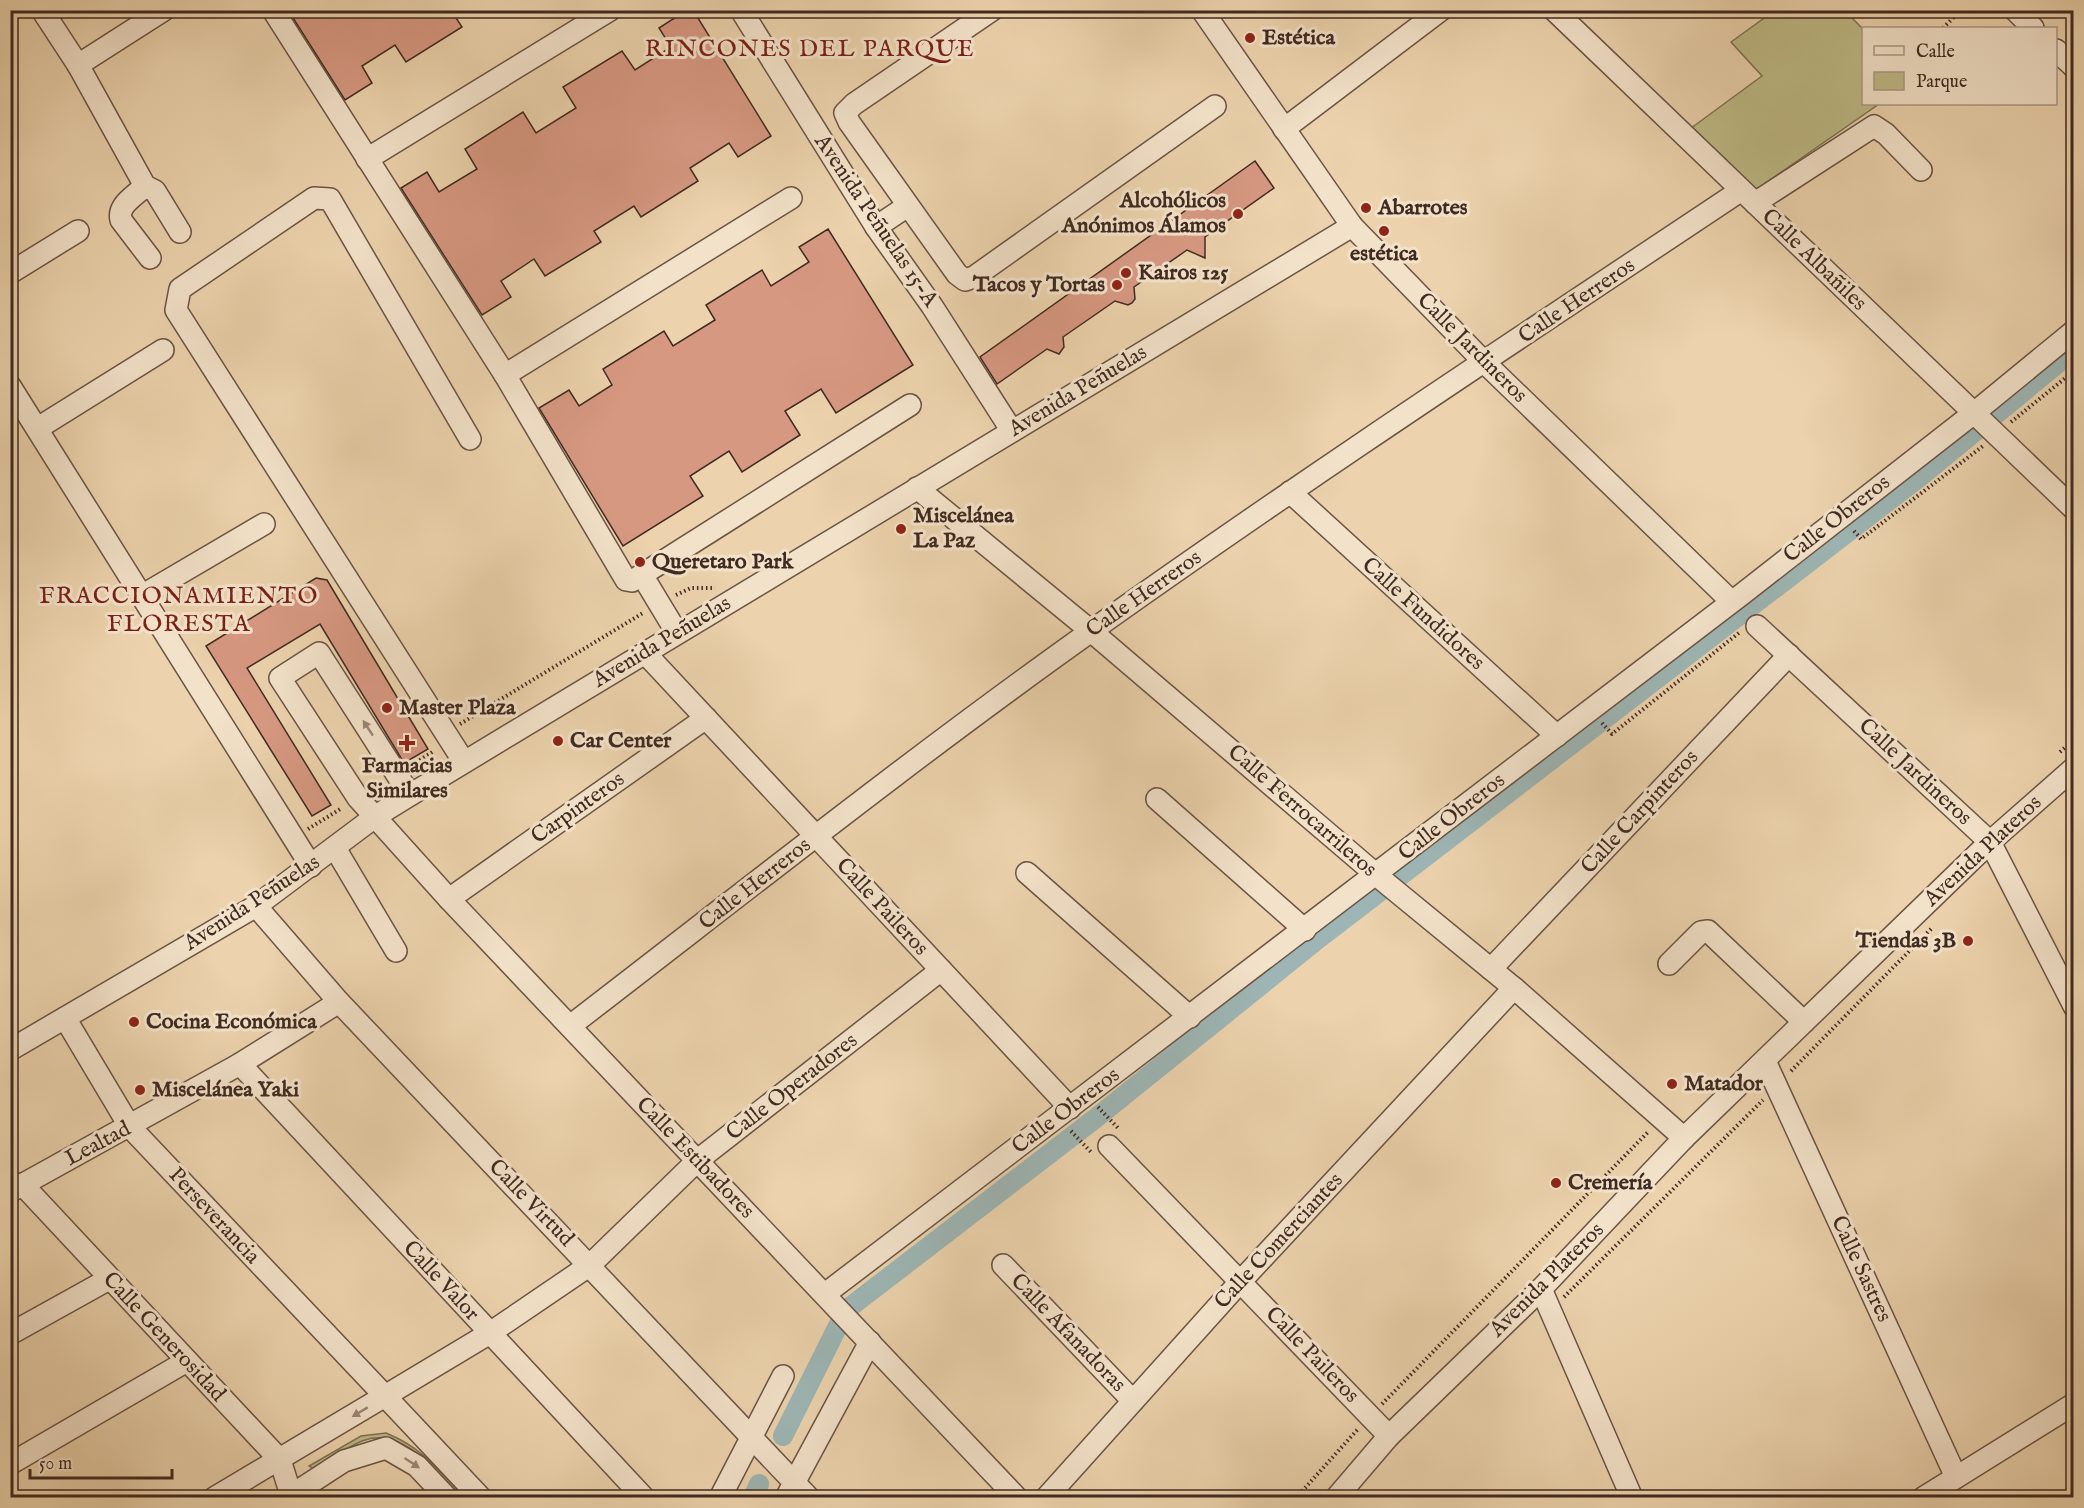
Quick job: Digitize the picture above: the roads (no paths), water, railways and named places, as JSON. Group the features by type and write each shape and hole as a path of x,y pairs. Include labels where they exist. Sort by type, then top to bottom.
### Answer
{"street":[{"path":"42,10 78,65 145,186 155,191 180,232"},
{"path":"78,65 164,10"},
{"path":"273,10 505,375 626,580 632,581 642,575 910,405"},
{"path":"367,159 610,10"},
{"name":"Avenida Peñuelas 15-A","path":"741,10 863,207 932,306 1012,431"},
{"path":"992,10 854,104 845,113 906,207 964,280 974,277 1215,106"},
{"name":"Calle Jardineros","path":"1202,10 1352,226 1485,363 1731,601"},
{"path":"1284,129 1441,10"},
{"name":"Calle Albañiles","path":"1554,10 1986,429 2073,509"},
{"path":"2015,10 2032,27"},
{"path":"2057,52 2073,67"},
{"name":"Calle Herreros","path":"570,1026 816,837 1091,631 1290,492 1485,363 1748,197 1874,126 1886,134 1921,170"},
{"path":"145,186 122,207 119,214 121,220 150,258"},
{"path":"863,207 892,186"},
{"path":"464,762 176,310 180,289 314,198 330,199 470,439"},
{"path":"505,375 791,198"},
{"path":"876,227 906,207"},
{"name":"Avenida Peñuelas","path":"10,1050 256,906 376,816 410,795 1352,226"},
{"path":"10,273 78,231"},
{"name":"Calle Obreros","path":"828,1297 1070,1108 1305,930 1381,879 1557,736 1731,601 1986,429 2073,331"},
{"path":"38,428 163,350"},
{"path":"10,386 311,866"},
{"name":"Calle Ferrocarrileros","path":"917,488 1091,631 1381,879 1514,988 1684,1138"},
{"name":"Calle Fundidores","path":"1290,492 1557,736"},
{"path":"143,595 264,524"},
{"path":"642,575 677,633"},
{"name":"Calle Jardineros","path":"1757,626 1990,842 2073,1006"},
{"name":"Calle Estibadores","path":"410,795 318,653 280,678 358,798 449,899 1017,1497"},
{"name":"Calle Paileros","path":"645,653 1070,1108"},
{"name":"Calle Carpinteros","path":"1491,969 1789,655"},
{"name":"Carpinteros","path":"449,899 706,718"},
{"name":"Avenida Plateros","path":"1336,1497 1389,1436 1541,1289 1684,1138 1990,842 2073,768"},
{"path":"1157,799 1305,930"},
{"path":"335,848 396,951"},
{"path":"1027,873 1190,1017"},
{"name":"Calle Virtud","path":"256,906 339,1002 750,1435 790,1489 809,1497"},
{"path":"1669,964 1701,932 1708,931 1804,1022"},
{"name":"Calle Operadores","path":"214,1497 280,1460 490,1333 590,1265 698,1160 941,970"},
{"name":"Calle Comerciantes","path":"1046,1497 1240,1282 1514,988"},
{"name":"Lealtad","path":"16,1188 130,1127 240,1064 339,1002"},
{"name":"Perseverancia","path":"65,1018 130,1127 481,1497"},
{"name":"Calle Sastres","path":"1765,1061 1956,1477"},
{"name":"Calle Valor","path":"240,1064 644,1497"},
{"name":"Calle Paileros","path":"1115,1138 1240,1282 1389,1436"},
{"name":"Calle Generosidad","path":"16,1188 109,1279 280,1460 290,1497"},
{"name":"Calle Afanadoras","path":"1003,1265 1133,1401"},
{"path":"10,1334 109,1279"},
{"path":"1541,1289 1632,1497"},
{"path":"790,1489 870,1342"},
{"path":"10,1464 187,1361"},
{"path":"720,1497 750,1435 783,1376"},
{"path":"1923,1497 2071,1409"},
{"path":"290,1497 344,1461 386,1448 417,1466 447,1497"}],"waterway":[{"path":"783,1436 846,1310 1096,1118 1318,939 1921,476 2074,350"},
{"path":"753,1498 759,1484"}],"place":[{"name":"Estética","path":"1250,38"},
{"name":"Abarrotes","path":"1366,208"},
{"name":"Alcohólicos Anónimos Álamos","path":"1238,214"},
{"name":"estética","path":"1384,231"},
{"name":"Kairos 125","path":"1126,273"},
{"name":"Tacos y Tortas","path":"1117,285"},
{"name":"Miscelánea La Paz","path":"901,529"},
{"name":"Queretaro Park","path":"640,562"},
{"name":"Master Plaza","path":"387,708"},
{"name":"Car Center","path":"558,741"},
{"name":"Farmacias Similares","path":"407,743"},
{"name":"Tiendas 3B","path":"1968,941"},
{"name":"Cocina Económica","path":"134,1022"},
{"name":"Matador","path":"1672,1084"},
{"name":"Miscelánea Yaki","path":"140,1090"},
{"name":"Cremería","path":"1556,1183"}],"district":[{"name":"RINCONES DEL PARQUE","path":"810,49"},
{"name":"FRACCIONAMIENTO FLORESTA","path":"179,610"}]}
